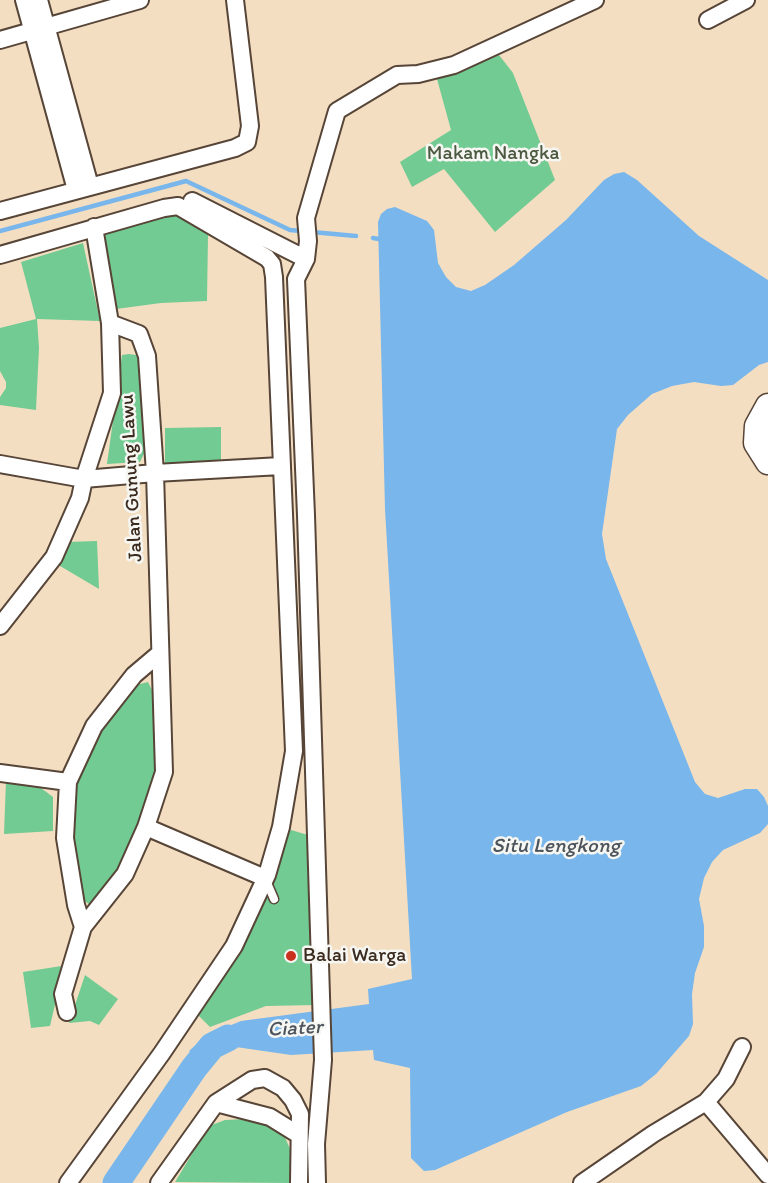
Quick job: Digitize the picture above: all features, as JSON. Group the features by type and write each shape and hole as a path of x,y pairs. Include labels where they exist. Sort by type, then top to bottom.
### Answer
{"street":[{"path":"24,0 39,28 83,188"},
{"path":"39,0 39,28"},
{"path":"0,40 140,0"},
{"path":"0,211 235,148 247,142 250,126 235,0"},
{"path":"317,1183 316,1144 323,1060 306,515 296,279 306,259 309,241 306,218 337,111 397,75 418,74 454,65 596,0"},
{"path":"708,20 746,0"},
{"path":"0,245 169,195 180,195 306,259"},
{"path":"0,255 94,227 178,206 267,258 272,264 274,277 294,751 281,827 265,878 234,946 180,1027 68,1183"},
{"path":"0,626 54,557 80,498 112,393 110,323 94,227"},
{"name":"Jalan Gunung Lawu","path":"67,1012 63,994 83,927 125,874 146,827 164,772 154,473 147,356 139,334 110,323"},
{"path":"768,406 757,426 756,443 768,462"},
{"path":"0,464 84,479 281,466"},
{"path":"83,927 76,905 65,838 69,782 94,726 134,675 160,653"},
{"path":"0,773 69,782"},
{"path":"146,827 265,878"},
{"path":"593,1180 653,1134 706,1102 726,1079 742,1047"},
{"path":"159,1183 216,1103 252,1080 265,1078 283,1088 293,1100 300,1114 299,1183"},
{"path":"706,1102 768,1175"},
{"path":"216,1103 270,1117 299,1135"}],"lane":[{"path":"265,878 274,899"}],"green space":[{"name":"Makam Nangka","path":"499,55 513,73 555,180 495,232 444,169 412,187 400,162 451,130 437,79"},
{"path":"178,212 208,235 207,301 161,303 116,309 103,232"},
{"path":"83,243 100,321 37,319 39,348 36,410 0,405 0,397 6,388 6,382 0,371 0,328 36,319 21,262"},
{"path":"122,355 136,355 140,360 146,449 140,462 107,464"},
{"path":"221,427 221,466 165,468 165,428"},
{"path":"97,541 99,589 55,563 66,542"},
{"path":"148,682 154,694 164,772 146,827 98,903 89,904 79,898 71,880 68,782 94,726 136,685"},
{"path":"6,780 41,788 53,797 53,831 4,834"},
{"path":"281,827 318,838 316,1005 266,1006 210,1027 192,1009 267,875"},
{"path":"68,965 50,1026 31,1028 23,972"},
{"path":"85,975 118,999 99,1025 90,1021 69,1023"},
{"path":"246,1119 266,1122 284,1135 290,1149 291,1183 175,1182 209,1126 225,1120"}],"water":[{"name":"Situ Lengkong","path":"624,172 637,180 699,236 768,280 768,362 759,365 733,385 721,386 694,382 672,386 652,394 628,415 617,429 602,534 606,559 695,782 705,794 718,798 745,789 757,789 768,806 768,824 760,833 723,850 712,862 704,878 699,899 704,926 704,947 695,973 692,994 693,1024 689,1036 656,1074 641,1086 567,1112 435,1170 424,1171 411,1158 410,1068 374,1060 373,1050 291,1055 229,1046 214,1054 206,1066 189,1051 207,1035 241,1021 369,1004 368,989 412,979 385,509 378,222 381,214 395,207 427,221 434,230 438,263 446,277 456,287 471,291 485,285 514,265 566,220 604,180 614,174"}],"waterway":[{"path":"0,231 186,181 290,230 356,236"},
{"path":"373,238 379,239"},
{"name":"Ciater","path":"116,1183 194,1068 212,1046 228,1038"}],"place":[{"name":"Balai Warga","path":"291,956"}]}
